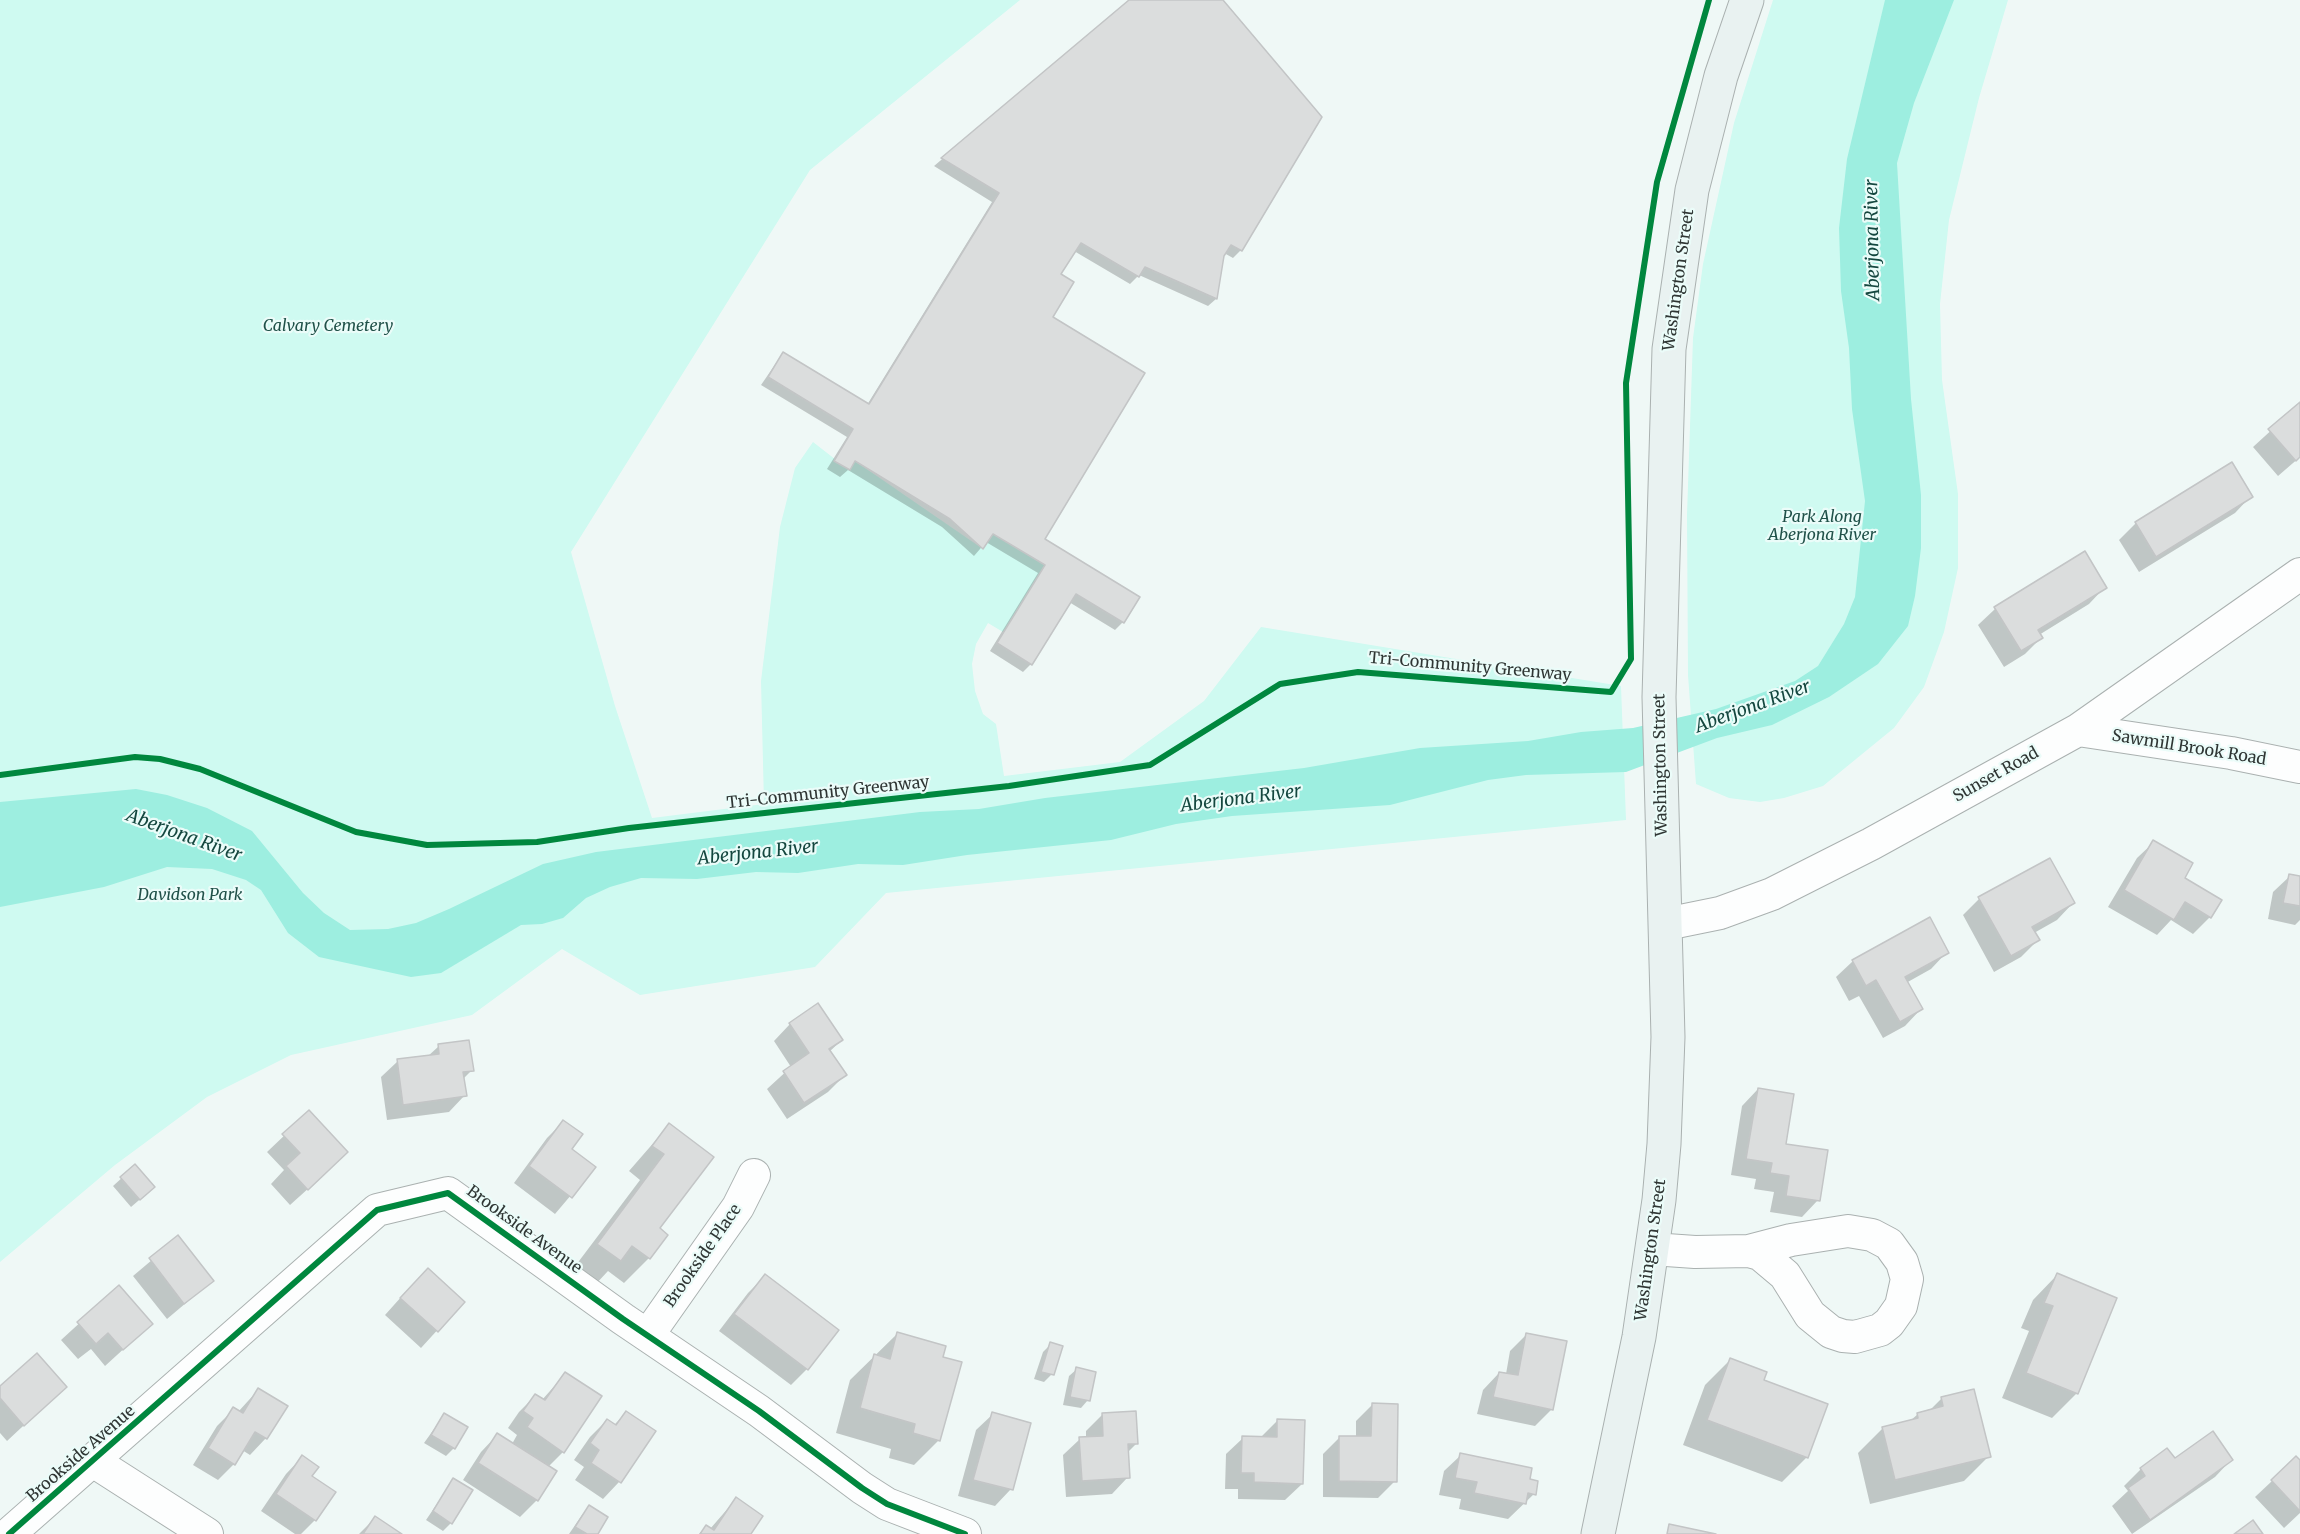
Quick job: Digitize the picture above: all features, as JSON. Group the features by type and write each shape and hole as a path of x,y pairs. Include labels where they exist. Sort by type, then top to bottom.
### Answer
{"main road":[{"name":"Washington Street","path":"1598,1534 1639,1337 1653,1249 1667,1091 1666,924 1659,697 1664,435 1672,312 1700,154 1721,76 1747,0"}],"street":[{"name":"Sunset Road","path":"1666,924 1720,913 1772,894 1872,844 2078,730 2300,574"},
{"name":"Sawmill Brook Road","path":"2078,730 2231,753 2300,767"},
{"name":"Brookside Place","path":"648,1335 738,1207 754,1175"},
{"name":"Brookside Avenue","path":"9,1534 377,1210 448,1193 759,1411 862,1488 887,1504 965,1534"},
{"path":"1653,1249 1695,1252 1749,1251 1791,1240 1848,1231 1872,1235 1889,1244 1902,1262 1907,1280 1901,1306 1889,1323 1880,1330 1855,1337 1831,1332 1810,1315 1797,1291 1779,1269 1760,1254 1749,1251"},
{"path":"93,1461 207,1534"}],"green space":[{"path":"0,0 1020,0 810,170 571,552 615,706 652,818 764,804 761,681 780,527 795,468 813,442 849,470 855,461 983,549 993,534 1045,565 1003,632 988,623 976,644 972,664 975,691 983,714 996,724 1004,776 1120,762 1204,701 1261,627 1621,686 1626,820 886,893 815,967 640,995 562,949 472,1015 291,1055 207,1097 115,1165 0,1262"},
{"name":"Park Along Aberjona River","path":"1773,0 2008,0 1979,98 1949,220 1940,304 1942,380 1958,494 1958,568 1944,632 1924,687 1894,728 1823,786 1784,798 1760,802 1729,798 1696,784 1688,675 1687,515 1693,338 1703,264 1734,123"}],"water":[{"name":"Aberjona River","path":"1885,0 1954,0 1914,103 1897,163 1911,399 1921,495 1921,548 1915,596 1908,626 1878,664 1829,697 1772,725 1717,738 1626,772 1526,775 1488,780 1390,805 1232,816 1176,824 1111,840 967,855 903,865 858,864 798,873 756,872 697,879 641,878 610,887 586,898 563,918 542,924 521,925 441,973 411,977 319,957 288,933 261,890 246,880 212,869 167,867 104,887 0,907 0,802 136,789 167,795 207,808 252,831 303,893 324,913 350,930 388,929 416,923 543,864 596,852 920,812 979,809 1045,798 1304,768 1420,748 1528,741 1581,732 1633,728 1716,709 1795,681 1818,666 1844,624 1855,597 1865,501 1852,409 1849,348 1841,291 1839,228 1847,159"}],"building":[{"path":"1129,0 1223,0 1322,117 1242,251 1231,245 1224,256 1217,299 1145,267 1139,277 1081,243 1061,274 1074,282 1053,317 1145,373 1045,539 1140,597 1124,623 1076,594 1032,665 997,643 1045,565 993,534 983,549 950,519 855,461 850,470 834,461 853,429 768,377 783,352 869,404 999,193 941,158"},
{"path":"2300,402 2300,457 2296,461 2268,429"},
{"path":"2232,462 2253,497 2156,557 2135,522"},
{"path":"2085,551 2107,588 2038,630 2043,638 2021,651 1994,607"},
{"path":"2153,840 2193,863 2185,878 2222,900 2211,918 2185,902 2174,920 2124,890"},
{"path":"2050,858 2075,903 2032,927 2040,940 2011,956 1978,897"},
{"path":"2289,874 2300,876 2300,906 2283,903"},
{"path":"1930,917 1949,953 1905,977 1923,1009 1900,1022 1876,980 1866,986 1852,960"},
{"path":"818,1003 843,1040 829,1049 847,1075 804,1103 783,1071 809,1053 789,1023"},
{"path":"469,1040 474,1071 463,1072 467,1096 403,1105 397,1059 439,1054 438,1044"},
{"path":"1758,1088 1794,1094 1786,1144 1828,1150 1820,1201 1786,1196 1789,1176 1770,1173 1772,1163 1746,1159"},
{"path":"309,1110 348,1152 308,1190 286,1166 300,1153 282,1134"},
{"path":"563,1120 583,1134 572,1149 596,1167 572,1198 529,1166"},
{"path":"669,1123 714,1157 660,1228 668,1235 650,1259 632,1246 621,1261 597,1244 664,1154 652,1146"},
{"path":"135,1164 155,1187 140,1200 120,1177"},
{"path":"178,1235 214,1281 184,1304 149,1258"},
{"path":"428,1268 465,1302 438,1332 400,1298"},
{"path":"2057,1273 2117,1298 2078,1394 2026,1373 2053,1306 2044,1303"},
{"path":"765,1274 839,1330 808,1370 734,1314"},
{"path":"119,1285 153,1324 123,1350 108,1333 96,1344 77,1322"},
{"path":"897,1332 946,1346 943,1357 962,1362 940,1441 913,1433 915,1424 860,1408 874,1354 890,1359"},
{"path":"1526,1333 1567,1341 1553,1410 1493,1397 1499,1372 1518,1375"},
{"path":"1050,1342 1063,1346 1054,1375 1041,1372"},
{"path":"37,1353 67,1387 24,1426 0,1398 0,1386"},
{"path":"1730,1358 1767,1372 1764,1380 1828,1404 1808,1458 1707,1420"},
{"path":"1076,1367 1096,1372 1090,1401 1070,1397"},
{"path":"565,1372 602,1396 564,1453 527,1427 533,1418 523,1411 535,1394 545,1400"},
{"path":"258,1388 288,1406 267,1439 255,1432 235,1465 208,1448 233,1407 243,1413"},
{"path":"1974,1389 1991,1457 1895,1480 1882,1427 1918,1418 1917,1413 1943,1406 1941,1397"},
{"path":"1372,1403 1398,1404 1397,1482 1339,1481 1339,1436 1371,1436"},
{"path":"626,1411 656,1431 621,1483 591,1463 599,1450 590,1443 607,1419 616,1425"},
{"path":"1136,1411 1138,1444 1128,1444 1130,1478 1082,1481 1079,1437 1103,1436 1102,1413"},
{"path":"992,1412 1031,1423 1013,1490 973,1480"},
{"path":"444,1413 468,1427 455,1449 431,1435"},
{"path":"1277,1419 1305,1420 1303,1484 1254,1482 1254,1473 1241,1473 1242,1436 1277,1437"},
{"path":"2213,1431 2233,1460 2150,1520 2128,1488 2145,1476 2140,1468 2167,1448 2175,1458"},
{"path":"497,1433 557,1471 538,1501 478,1463"},
{"path":"1460,1453 1532,1468 1530,1479 1538,1481 1536,1495 1528,1493 1526,1504 1474,1493 1477,1482 1455,1478"},
{"path":"302,1455 319,1467 312,1476 336,1492 316,1521 276,1494"},
{"path":"2296,1456 2300,1460 2300,1511 2271,1480"},
{"path":"453,1478 473,1490 452,1524 433,1511"},
{"path":"736,1497 763,1516 751,1534 700,1534 706,1525 714,1530"},
{"path":"589,1505 608,1517 598,1534 587,1534 575,1527"},
{"path":"375,1516 402,1534 363,1534"},
{"path":"2253,1520 2263,1534 2234,1534"},
{"path":"1669,1524 1716,1534 1667,1534"}],"cycle path":[{"name":"Tri-Community Greenway","path":"0,775 135,757 160,759 200,769 356,832 427,845 537,842 629,828 1009,786 1150,765 1280,684 1358,672 1611,692 1631,659 1626,383 1657,182 1709,0"},
{"path":"9,1534 377,1210 448,1193 623,1319 759,1411 862,1488 887,1504 965,1534"}],"park label":[{"name":"Calvary Cemetery","path":"328,326"},
{"name":"Davidson Park","path":"190,895"}]}
